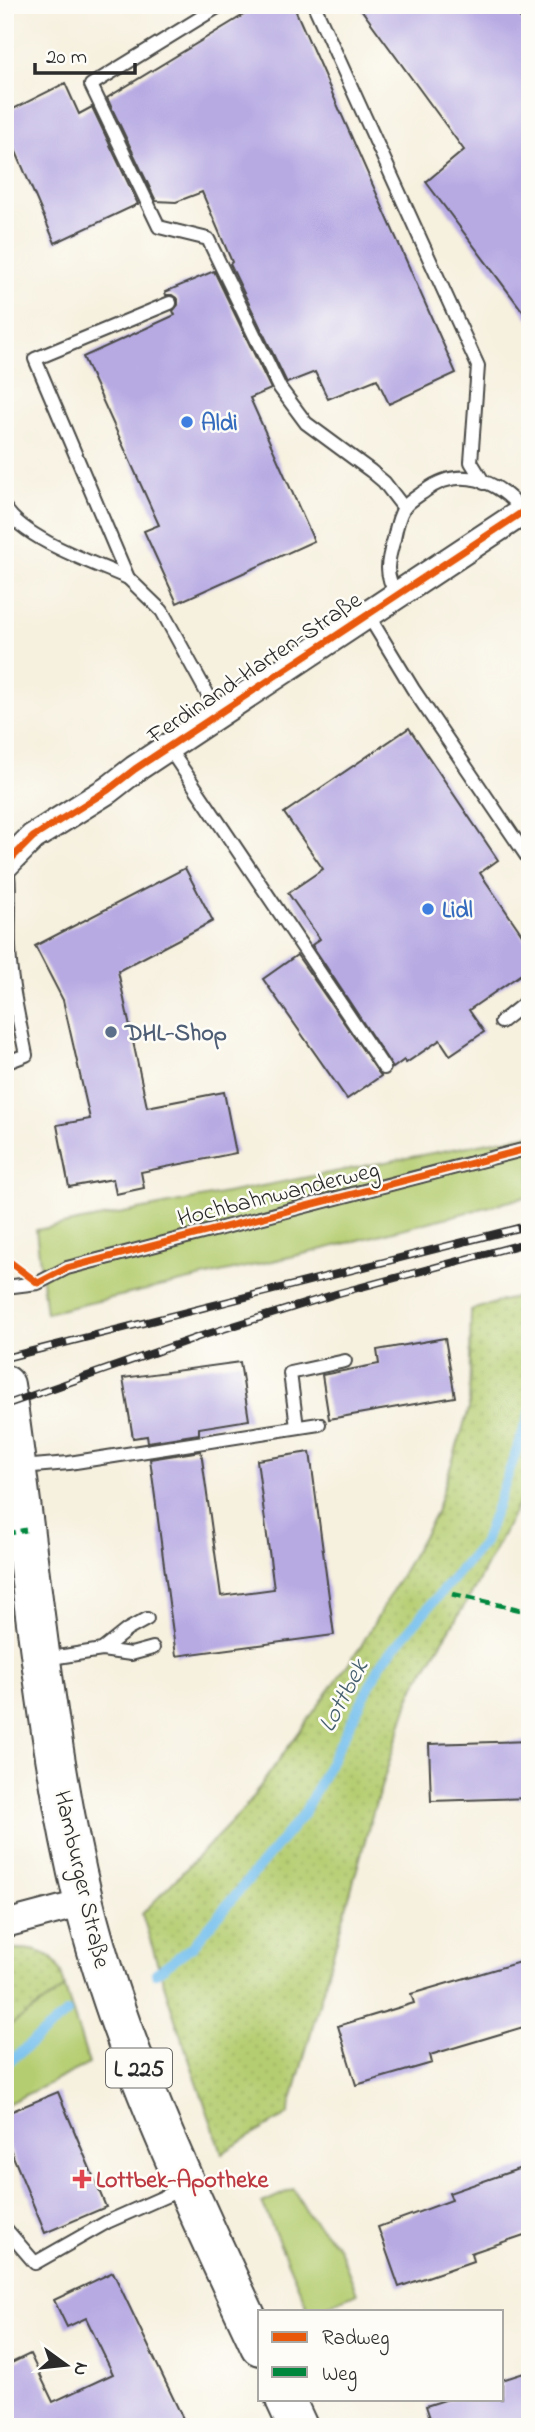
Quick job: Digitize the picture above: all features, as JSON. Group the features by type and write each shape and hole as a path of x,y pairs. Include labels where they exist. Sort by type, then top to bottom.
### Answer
{"main road":[{"name":"Hamburger Straße","path":"5,1385 41,1659 84,1903 118,2012 152,2101 258,2342"},
{"path":"285,2400 298,2427"}],"street":[{"name":"Ferdinand-Harten-Straße","path":"6,865 33,837 526,510"},
{"path":"5,835 33,837"},
{"path":"5,1924 84,1903"}],"lane":[{"path":"221,5 91,85 159,227 208,239 279,388 288,401 306,423 384,482 404,508"},
{"path":"314,5 478,366 471,461 484,483"},
{"path":"128,579 35,359 170,303"},
{"path":"397,596 387,571 397,526 404,508 430,486 447,478 464,477 504,492 526,510"},
{"path":"5,508 17,523 44,540 128,579 162,611 219,715"},
{"path":"368,615 413,689 530,861"},
{"path":"168,747 384,1068"},
{"path":"5,1063 26,1055 9,948 10,888 6,865"},
{"path":"500,1022 530,999"},
{"name":"Hochbahnwanderweg","path":"5,1287 38,1283 67,1268 530,1148"},
{"path":"298,1427 290,1373 345,1362"},
{"path":"18,1468 69,1463 319,1424"},
{"path":"102,1650 127,1630 147,1619"},
{"path":"41,1659 102,1650 131,1654 153,1648"},
{"path":"5,2228 35,2263 107,2222 188,2186"}],"green space":[{"path":"530,1134 530,1196 316,1251 46,1313 36,1230"},
{"path":"530,1293 530,1482 472,1593 413,1689 373,1812 288,2114 222,2153 142,1914 243,1810 361,1646 435,1515 469,1409 471,1310"},
{"path":"34,1950 49,1956 59,1968 65,1988 13,2024 5,2034 5,1951"},
{"path":"65,1988 89,2064 5,2105 5,2034 13,2024"},
{"path":"293,2189 309,2216 338,2246 357,2293 317,2310 309,2310 262,2203"}],"building":[{"path":"260,5 294,7 456,373 389,404 377,379 328,399 315,372 287,383 230,264 232,262 202,192 176,202 156,201 107,98"},
{"path":"358,5 511,5 530,32 530,321 426,182 464,150"},
{"path":"65,83 79,114 92,107 138,204 55,243 5,126 5,113"},
{"name":"Aldi","path":"214,271 271,389 250,398 314,541 177,603 144,531 159,525 83,357 175,315 173,311 178,305 178,299 166,295 165,292"},
{"name":"Lidl","path":"409,728 498,860 480,873 530,946 530,968 469,1010 484,1032 450,1055 440,1040 406,1063 404,1060 393,1068 312,945 320,939 288,893 323,869 284,813"},
{"path":"185,868 213,921 118,971 147,1107 224,1092 236,1153 141,1172 144,1188 116,1194 113,1179 69,1187 57,1125 90,1119 63,1000 35,946"},
{"path":"297,955 381,1076 347,1099 263,979"},
{"path":"445,1338 455,1397 329,1419 322,1375 379,1364 377,1350"},
{"path":"240,1362 249,1420 199,1428 199,1434 148,1442 147,1436 133,1438 123,1378"},
{"path":"201,1451 221,1596 274,1589 257,1460 310,1452 334,1635 176,1656 150,1459"},
{"path":"530,1741 530,1798 431,1801 429,1744"},
{"path":"530,1959 530,2025 430,2055 432,2063 356,2085 338,2026 414,2003 411,1994"},
{"path":"58,2092 106,2207 45,2233 5,2137 5,2114"},
{"path":"530,2165 530,2233 471,2253 473,2261 399,2287 378,2227 452,2200 449,2193"},
{"path":"113,2272 187,2427 5,2427 5,2423 12,2420 5,2406 5,2366 30,2354 53,2402 113,2374 86,2318 67,2327 54,2300"},
{"path":"530,2371 530,2427 433,2427 426,2406 445,2400 504,2400 504,2379"}],"waterway":[{"name":"Lottbek","path":"156,1973 193,1946 304,1813 382,1662 484,1542 530,1413"},
{"name":"Lottbek","path":"5,2065 67,2013"}],"railway":[{"path":"5,1358 530,1225"},
{"path":"5,1405 201,1336 339,1293 530,1242"}],"marked path":[{"path":"5,1534 26,1530"},
{"path":"452,1594 530,1612"}],"cycle path":[{"path":"5,865 33,837 108,790 135,769 530,507"},
{"path":"5,1263 10,1262 38,1283 67,1268 530,1148"}],"place":[{"name":"Aldi","path":"187,422"},
{"name":"Lidl","path":"428,909"},
{"name":"DHL-Shop","path":"111,1032"},
{"name":"Lottbek-Apotheke","path":"82,2179"}]}
